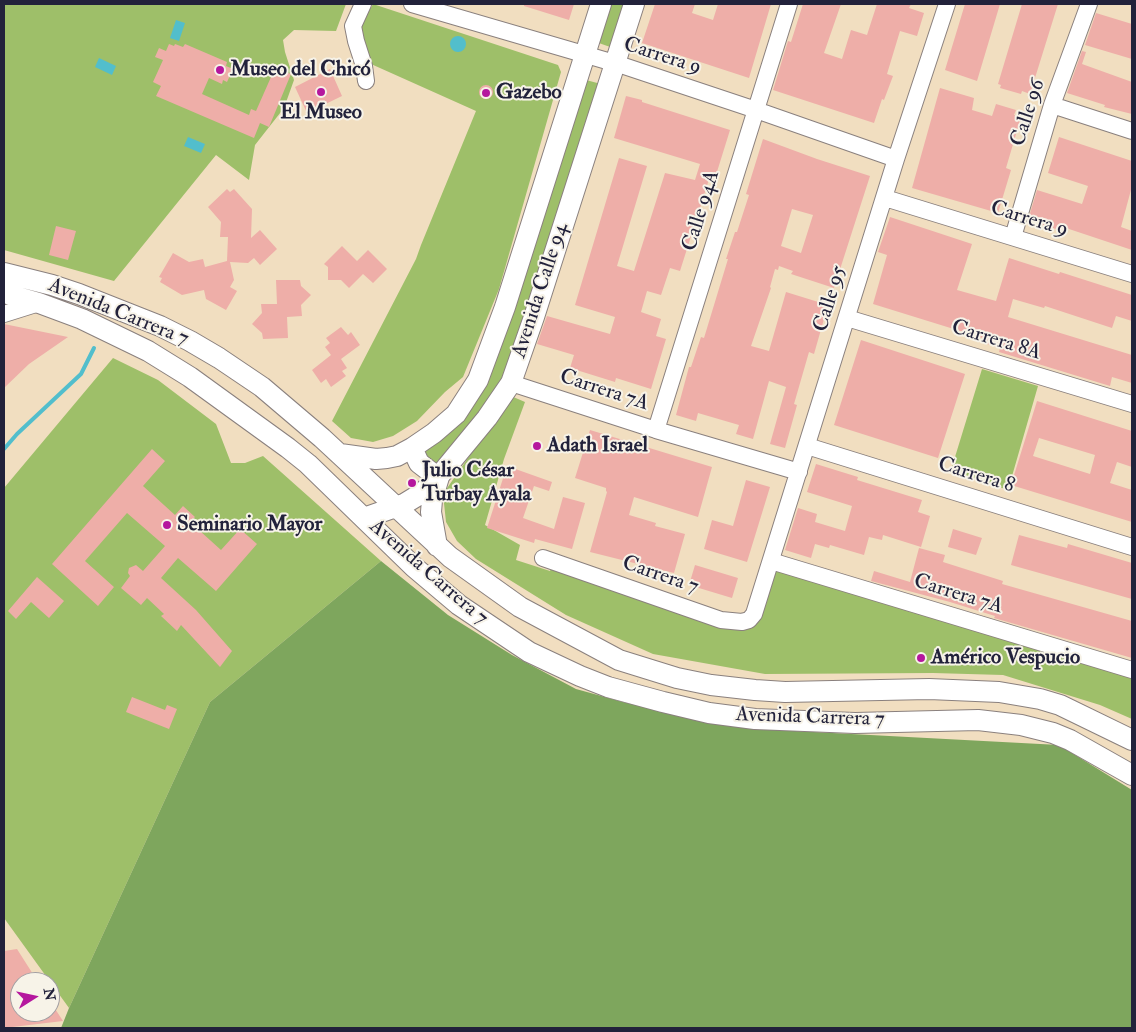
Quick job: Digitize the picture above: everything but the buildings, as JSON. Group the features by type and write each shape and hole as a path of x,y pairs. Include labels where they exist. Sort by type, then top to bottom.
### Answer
{"main road":[{"name":"Avenida Calle 94","path":"340,454 376,459 398,456 412,448 456,414 470,394 485,364 510,291 601,4"},
{"name":"Avenida Calle 94","path":"364,518 413,499 440,475 487,418 511,382 529,334 634,4"},
{"name":"Avenida Carrera 7","path":"4,273 72,291 160,326 190,341 262,387 340,454 450,557 500,594 619,660 677,678 711,686 785,692 928,688 999,692 1040,699 1060,705 1132,740"},
{"name":"Avenida Carrera 7","path":"4,294 39,303 82,319 148,351 190,377 288,448 314,470 435,585 459,605 529,652 555,665 608,687 687,708 754,719 849,723 978,720 1021,724 1070,740 1132,775"},
{"path":"412,448 419,463 440,475 432,500 431,512 437,546"}],"street":[{"path":"363,4 353,26 364,66 366,81"},
{"name":"Carrera 9","path":"412,4 429,6 615,64 756,110 896,160"},
{"name":"Calle 94A","path":"656,430 789,4"},
{"name":"Calle 95","path":"757,607 884,198 947,4"},
{"name":"Calle 96","path":"1013,237 1052,105 1089,4"},
{"path":"1052,105 1132,131"},
{"name":"Carrera 9","path":"884,198 1132,274"},
{"path":"4,314 39,303"},
{"name":"Carrera 8A","path":"847,318 1132,404"},
{"name":"Carrera 7A","path":"511,382 656,430 799,472"},
{"name":"Carrera 8","path":"807,446 1132,547"},
{"name":"Carrera 7","path":"543,558 721,620 742,622 749,620 757,607"},
{"name":"Carrera 7A","path":"771,562 1132,670"}],"green space":[{"path":"4,4 346,4 336,31 294,30 283,40 294,80 284,108 255,145 249,180 216,155 114,281 4,250"},
{"path":"373,4 558,65 561,72 499,289 463,377 445,392 417,421 393,436 373,442 351,438 332,421 416,259 476,111 371,64 360,28"},
{"path":"608,4 627,4 613,48 596,42"},
{"path":"586,80 601,84 501,385 437,464 432,462 422,452 452,428"},
{"path":"113,358 158,380 216,424 231,463 245,463 263,456 381,561 210,702 69,1008 60,996 60,972 43,972 4,918 4,488"},
{"path":"982,369 1038,386 1008,490 951,470"},
{"path":"511,396 525,402 504,459 485,525 520,545 516,560 550,571 554,561 742,622 771,561 1132,670 1132,719 1100,705 1003,675 933,673 765,674 653,654 566,615 476,559 457,541 446,522 443,494"},
{"path":"381,561 448,615 512,655 576,689 707,721 776,730 1059,745 1132,790 1132,1028 61,1028 210,702"}],"water":[{"path":"176,20 185,23 179,41 170,38"},
{"path":"455,36 461,36 466,41 464,50 455,52 450,47 450,41"},
{"path":"99,58 116,66 112,75 95,67"},
{"path":"188,137 205,144 201,153 184,146"}],"waterway":[{"path":"4,449 17,434 81,374 94,348"}],"place":[{"name":"Museo del Chicó","path":"220,70"},
{"name":"El Museo","path":"321,92"},
{"name":"Gazebo","path":"486,93"},
{"name":"Adath Israel","path":"537,446"},
{"name":"Julio César Turbay Ayala","path":"412,483"},
{"name":"Seminario Mayor","path":"167,525"},
{"name":"Américo Vespucio","path":"921,658"}]}
